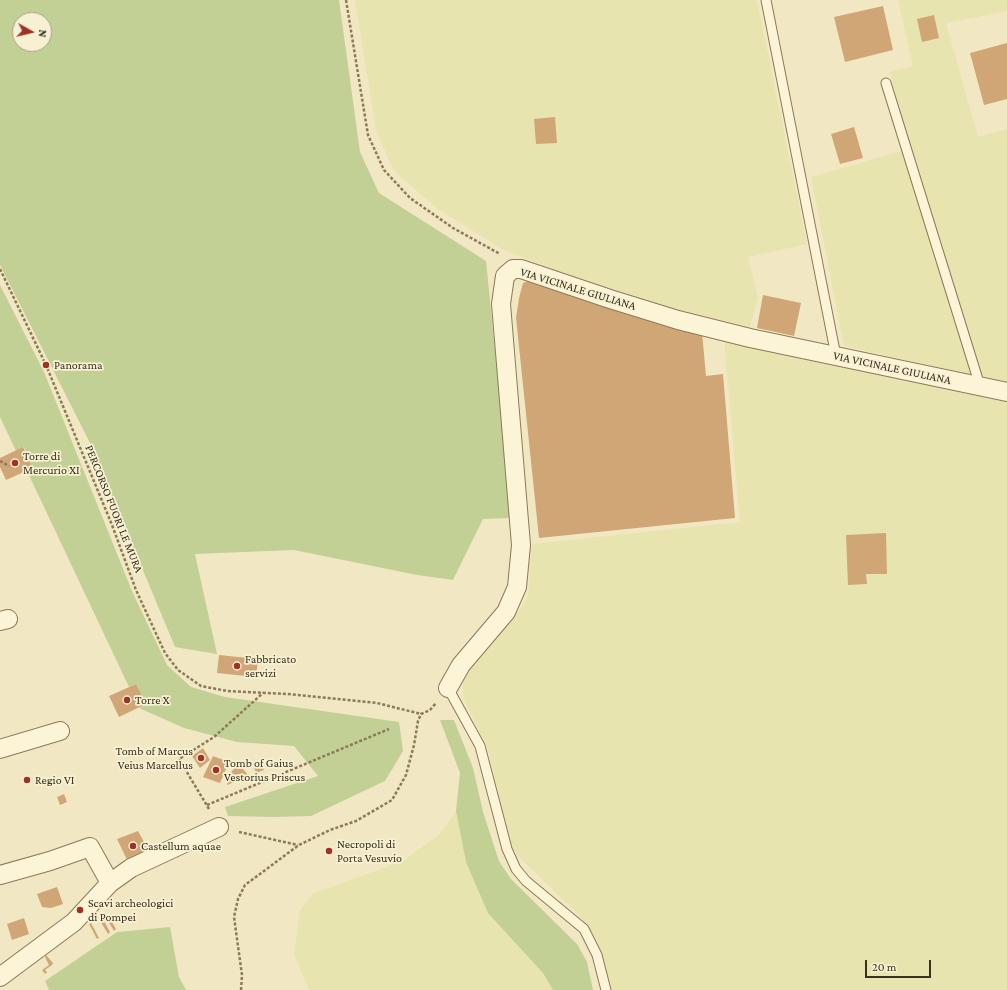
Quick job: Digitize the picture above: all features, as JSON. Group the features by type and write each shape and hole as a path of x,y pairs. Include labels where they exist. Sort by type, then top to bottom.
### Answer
{"street":[{"name":"VIA VICINALE GIULIANA","path":"448,688 461,665 506,612 517,587 521,545 501,304 505,276 513,269 521,269 678,320 750,338 1007,392"},
{"path":"0,749 60,730"},
{"path":"0,977 74,922 110,883 131,868 219,827"},
{"path":"0,875 50,861 90,847 110,883"}],"lane":[{"path":"766,0 836,356"},
{"path":"886,83 980,386"},
{"path":"448,688 480,746 506,849 516,869 526,881 584,929 597,955 606,990"}],"path":[{"path":"346,0 368,135 384,170 410,198 453,228 500,253 513,269"},
{"name":"PERCORSO FUORI LE MURA","path":"0,269 46,364 112,525 136,590 165,653 178,670 201,686 227,691 377,703 421,714"},
{"path":"0,461 9,466"},
{"path":"263,693 214,737 180,759 207,805 389,730"},
{"path":"241,990 242,975 234,917 238,899 245,885 299,845 330,830 356,821 392,800 406,776 414,745 418,721 421,714 430,710"},
{"path":"219,827 280,842 299,845"}],"shaded area":[{"path":"355,0 757,0 807,244 748,257 758,297 750,327 660,305 552,269 502,249 438,209 394,171 376,131"},
{"path":"898,0 1007,0 1007,11 946,23 978,137 1007,129 1007,383 844,346 811,177 908,149 890,72 913,66"},
{"path":"724,339 1007,398 1007,990 610,990 599,946 579,915 517,855 505,834 489,752 463,698 463,671 520,609 528,595 532,544 740,522"},
{"path":"456,811 466,862 543,973 553,990 309,990 294,955 300,910 312,894 403,861 440,834"}],"green space":[{"path":"0,0 339,0 360,152 379,193 486,261 504,440 510,518 483,519 453,580 417,575 294,550 195,554 217,654 175,647 89,441 0,265"},
{"path":"0,285 44,372 132,591 167,665 191,687 225,697 399,722 403,751 385,781 311,816 228,816 225,807 318,776 294,746 237,742 184,728 139,708 145,704 136,684 129,687 27,471 33,468 24,447 16,451 0,417"},
{"path":"440,720 454,720 473,768 483,812 499,861 511,879 577,944 587,962 593,990 553,990 543,973 488,913 466,862 456,811 460,773"},
{"path":"170,927 179,977 186,990 49,990 45,981 117,932"}],"building":[{"path":"883,6 893,50 845,62 834,17"},
{"path":"934,15 939,38 922,42 917,19"},
{"path":"1007,43 1007,99 984,105 970,53"},
{"path":"555,117 557,143 536,144 534,119"},
{"path":"854,127 863,158 840,164 831,134"},
{"path":"528,281 702,332 706,376 723,374 735,518 539,538 516,318 523,283"},
{"path":"763,295 801,303 794,336 757,328"},
{"name":"Torre di Mercurio XI","path":"23,447 33,468 6,480 0,467 0,458"},
{"path":"886,533 887,574 866,574 867,584 848,585 846,535"},
{"name":"Fabbricato servizi","path":"219,655 258,659 256,677 217,673"},
{"name":"Torre X","path":"136,684 146,704 119,717 109,696"},
{"name":"Tomb of Marcus Veius Marcellus","path":"203,748 210,760 200,768 192,756"},
{"name":"Tomb of Gaius Vestorius Priscus","path":"213,756 229,762 220,783 203,777"},
{"path":"261,762 264,770 256,773 253,765"},
{"path":"235,768 243,769 249,776 227,785 229,774"},
{"path":"64,794 67,802 60,805 57,797"},
{"name":"Castellum aquae","path":"138,831 150,853 129,864 117,839"},
{"path":"57,887 63,904 51,908 42,907 37,894"},
{"path":"108,915 116,929 114,931 105,916"},
{"path":"102,917 110,932 108,934 99,919"},
{"path":"24,918 29,934 12,940 7,924"},
{"path":"91,923 99,938 97,939 89,924"},
{"path":"46,955 53,963 45,970 47,972 45,974 42,970 49,965 45,957"}],"place":[{"name":"Panorama","path":"46,365"},
{"name":"Torre di Mercurio XI","path":"15,463"},
{"name":"Fabbricato servizi","path":"237,666"},
{"name":"Torre X","path":"127,700"},
{"name":"Tomb of Marcus Veius Marcellus","path":"201,758"},
{"name":"Tomb of Gaius Vestorius Priscus","path":"216,770"},
{"name":"Regio VI","path":"27,780"},
{"name":"Castellum aquae","path":"133,846"},
{"name":"Necropoli di Porta Vesuvio","path":"329,851"},
{"name":"Scavi archeologici di Pompei","path":"80,910"}]}
